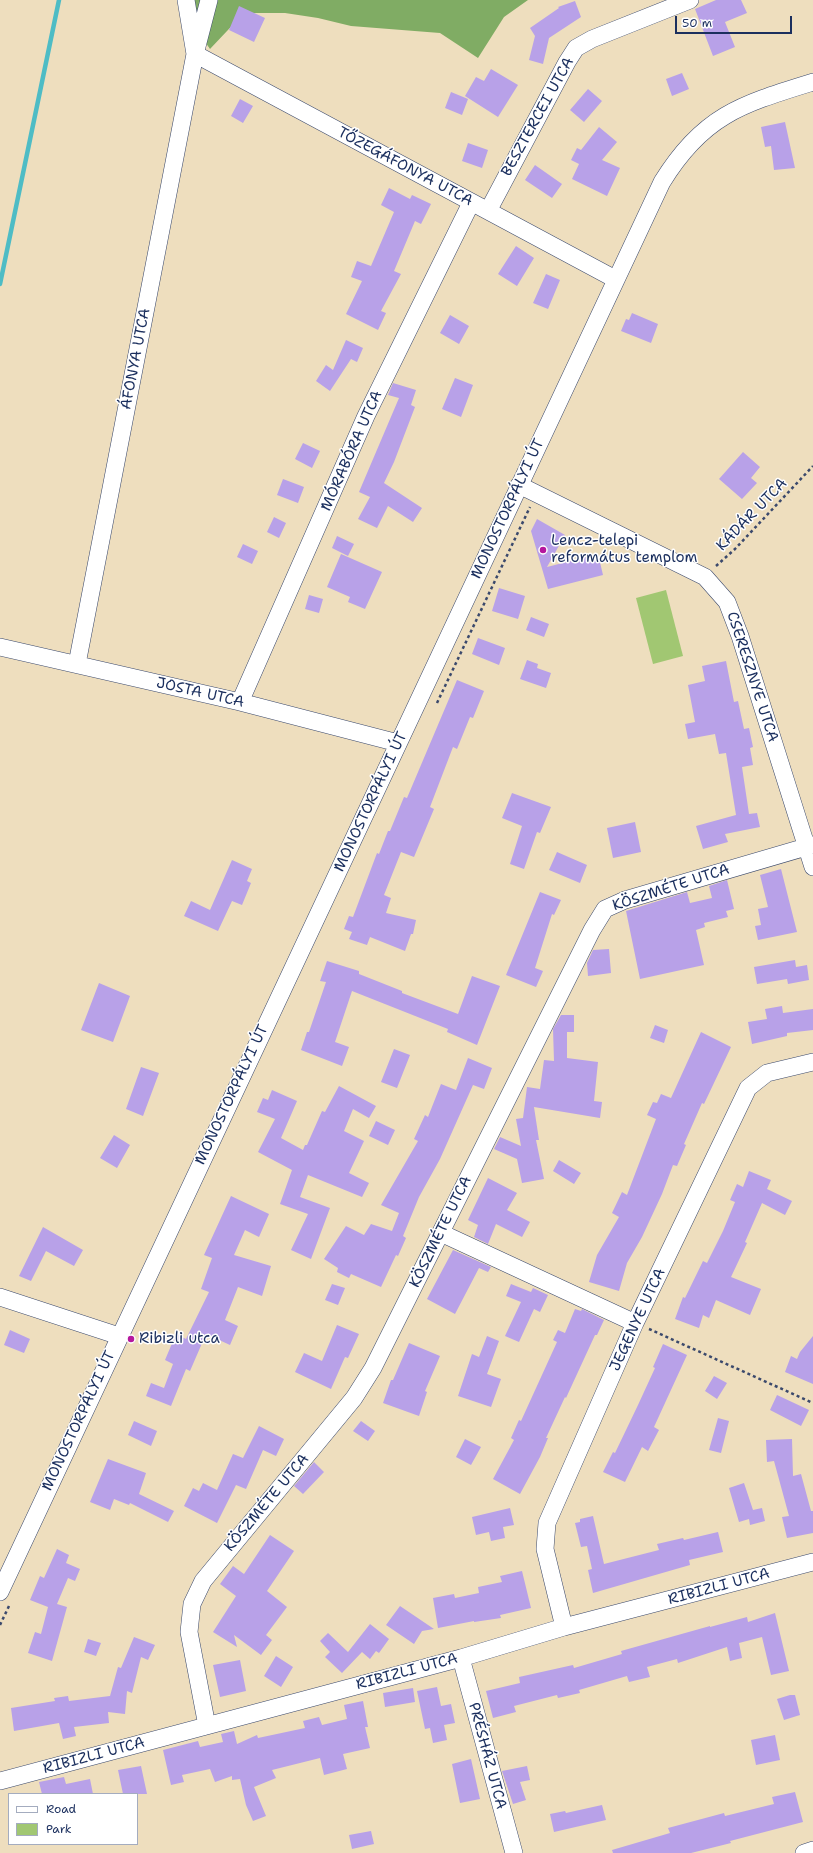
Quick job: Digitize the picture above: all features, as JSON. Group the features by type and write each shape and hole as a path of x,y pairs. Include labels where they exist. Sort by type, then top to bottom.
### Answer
{"street":[{"name":"ÁFONYA UTCA","path":"186,0 196,54"},
{"name":"ÁFONYA UTCA","path":"76,664 196,54 209,0"},
{"name":"BESZTERCEI UTCA","path":"488,211 567,62 576,48 592,39 690,0"},
{"name":"TŐZEGÁFONYA UTCA","path":"196,54 615,279"},
{"name":"MONOSTORPÁLYI ÚT","path":"0,1592 615,279 662,182 674,162 690,143 710,125 733,110 756,100 813,82"},
{"name":"MÓRABÓRA UTCA","path":"240,702 366,416 471,203"},
{"name":"CSERESZNYE UTCA","path":"519,485 705,577 727,602 740,636 810,846 813,867"},
{"name":"JOSTA UTCA","path":"0,647 240,702 398,744"},
{"name":"KÖSZMÉTE UTCA","path":"207,1726 189,1632 192,1604 203,1581 354,1398 373,1368 588,937 605,909 625,900 810,846"},
{"name":"JEGENYE UTCA","path":"564,1627 545,1549 547,1523 635,1323 748,1088 767,1073 813,1062"},
{"path":"441,1233 635,1323"},
{"path":"0,1297 119,1336"},
{"name":"RIBIZLI UTCA","path":"0,1781 461,1658 564,1627 813,1562"},
{"name":"PRÉSHÁZ UTCA","path":"461,1658 514,1853"},
{"path":"804,1853 813,1850"}],"path":[{"name":"KÁDÁR UTCA","path":"705,577 735,549 813,466"},
{"path":"635,1323 813,1403"}],"green space":[{"path":"190,0 528,0 504,17 478,58 440,33 351,26 318,18 285,13 244,13 210,49 195,27"},
{"path":"666,590 683,656 653,664 636,598"}],"building":[{"path":"716,0 741,0 747,13 725,22 735,47 713,56 695,9"},
{"path":"575,1 581,17 549,38 543,64 529,60 535,36 530,28 559,8 558,7"},
{"path":"239,6 265,18 254,42 229,30"},
{"path":"491,69 518,85 498,117 465,96 476,77 484,81"},
{"path":"682,73 689,89 672,96 666,79"},
{"path":"588,89 602,101 584,122 570,110"},
{"path":"451,92 468,99 462,115 445,108"},
{"path":"240,99 253,106 243,123 231,116"},
{"path":"785,122 795,168 774,170 771,146 765,147 761,127"},
{"path":"599,127 617,142 602,160 620,168 607,196 572,179 579,164 571,160 577,148 581,150"},
{"path":"468,143 488,150 482,168 462,161"},
{"path":"535,165 562,184 552,198 525,180"},
{"path":"389,188 410,199 412,195 431,204 421,224 415,221 394,271 401,274 381,311 386,313 378,330 346,314 362,281 351,277 357,261 371,266 394,212 381,205"},
{"path":"516,246 534,258 517,286 498,274"},
{"path":"546,274 560,280 548,309 533,303"},
{"path":"632,313 658,324 651,343 621,331 626,319 629,320"},
{"path":"450,315 469,326 459,344 440,333"},
{"path":"346,340 363,348 357,362 351,359 330,391 316,381 326,365 333,370"},
{"path":"455,378 473,385 461,417 442,409"},
{"path":"393,383 416,390 411,405 415,407 394,462 384,483 422,508 413,522 388,506 377,528 358,519 370,497 359,492 399,398 388,395"},
{"path":"303,443 320,451 312,468 295,459"},
{"path":"743,452 760,467 751,478 757,483 742,499 719,479"},
{"path":"283,479 304,487 298,503 277,495"},
{"path":"274,517 286,523 279,538 267,532"},
{"name":"Lencz-telepi református templom","path":"537,519 565,535 547,567 598,554 603,575 548,589 531,531"},
{"path":"337,536 354,544 348,556 332,548"},
{"path":"243,544 258,551 252,564 237,557"},
{"path":"341,554 382,572 365,609 348,602 350,597 327,587"},
{"path":"499,588 525,596 518,619 492,611"},
{"path":"309,595 323,599 319,613 305,609"},
{"path":"531,617 549,624 544,637 526,630"},
{"path":"478,638 505,648 499,665 472,654"},
{"path":"527,660 538,664 537,668 551,673 546,688 520,679"},
{"path":"726,661 734,702 738,701 744,729 749,728 753,747 750,748 753,765 742,767 749,814 757,813 760,827 725,834 728,842 703,849 696,826 736,815 726,753 719,754 715,734 688,739 685,724 695,722 688,685 705,681 702,666"},
{"path":"457,680 484,691 473,718 470,717 457,749 453,747 430,807 434,809 414,857 401,852 384,895 391,898 386,913 416,920 413,934 411,934 405,951 370,937 367,945 349,939 352,932 344,929 349,916 353,917 377,853 379,854 404,797 407,798"},
{"path":"512,793 551,807 540,833 537,832 524,869 510,864 522,826 502,818"},
{"path":"635,822 641,852 613,858 607,828"},
{"path":"557,852 587,865 580,883 549,870"},
{"path":"232,860 252,869 247,881 251,883 242,905 232,901 218,931 184,916 191,901 210,910"},
{"path":"781,869 797,932 758,940 755,926 761,925 758,909 768,907 760,875"},
{"path":"727,880 734,909 726,911 728,917 704,923 705,927 696,930 704,965 640,979 626,911 687,892 690,903 712,898 709,886"},
{"path":"540,892 561,900 554,915 552,914 535,968 543,971 536,987 506,975"},
{"path":"609,949 611,973 588,976 587,963 593,950"},
{"path":"795,960 796,967 807,965 809,980 788,984 787,979 757,984 754,967"},
{"path":"327,961 359,971 359,974 402,991 402,993 458,1014 472,976 500,986 477,1045 447,1032 448,1029 352,991 335,1042 349,1047 342,1066 301,1050 307,1032 309,1032 326,982 320,981"},
{"path":"99,983 130,996 113,1042 81,1030"},
{"path":"782,1006 783,1013 813,1009 813,1030 787,1033 787,1036 752,1044 748,1022 767,1019 765,1009"},
{"path":"561,1015 574,1015 574,1032 567,1032 567,1058 598,1062 594,1101 602,1102 600,1118 534,1107 539,1140 536,1140 544,1179 522,1183 517,1159 494,1149 500,1137 521,1146 516,1119 523,1118 527,1087 540,1089 544,1060 554,1061 553,1029"},
{"path":"655,1025 668,1030 664,1043 650,1038"},
{"path":"701,1032 731,1047 704,1104 702,1103 684,1144 686,1145 677,1166 673,1165 662,1194 642,1237 627,1263 619,1291 589,1282 597,1255 619,1217 612,1213 622,1192 627,1195 656,1119 647,1115 653,1102 657,1103 661,1094 671,1098"},
{"path":"394,1049 410,1055 397,1088 381,1082"},
{"path":"468,1058 492,1068 484,1089 473,1085 440,1159 419,1197 403,1236 406,1238 381,1287 351,1274 349,1278 337,1272 338,1268 324,1259 346,1226 364,1235 371,1224 392,1231 399,1213 381,1205 418,1141 414,1139 425,1115 428,1117 441,1084 456,1090"},
{"path":"141,1067 159,1073 143,1116 126,1109"},
{"path":"339,1086 376,1106 369,1118 353,1109 344,1131 364,1141 349,1173 369,1183 362,1197 308,1175 300,1197 330,1208 311,1259 291,1250 308,1214 280,1204 292,1170 258,1152 275,1119 257,1112 263,1098 268,1100 272,1090 297,1101 281,1138 303,1150 305,1145 307,1145 322,1111 325,1112"},
{"path":"376,1121 395,1130 388,1145 369,1136"},
{"path":"114,1135 130,1145 117,1168 100,1158"},
{"path":"559,1160 581,1173 574,1184 553,1171"},
{"path":"749,1171 771,1180 767,1189 792,1201 785,1215 762,1203 745,1242 747,1243 731,1277 761,1289 750,1315 716,1300 709,1318 703,1315 699,1328 675,1319 683,1297 685,1298 703,1261 707,1263 723,1231 735,1202 730,1200 737,1184 743,1187"},
{"path":"488,1178 517,1193 507,1210 530,1222 522,1237 496,1224 488,1244 474,1237 478,1225 468,1220"},
{"path":"231,1196 269,1214 259,1237 245,1230 234,1255 271,1266 262,1296 238,1287 225,1320 238,1326 230,1345 206,1334 190,1371 186,1369 171,1406 146,1396 151,1383 164,1388 173,1364 165,1360 176,1334 186,1339 209,1292 201,1289 212,1258 204,1255"},
{"path":"43,1227 83,1250 74,1266 46,1251 31,1281 19,1276"},
{"path":"453,1250 491,1267 488,1272 479,1268 455,1314 427,1299"},
{"path":"332,1284 345,1288 338,1305 325,1300"},
{"path":"511,1284 531,1292 533,1288 548,1295 540,1312 534,1309 519,1342 505,1336 521,1302 506,1296"},
{"path":"575,1309 581,1311 582,1309 604,1320 597,1335 595,1335 566,1398 565,1397 546,1438 548,1438 540,1457 520,1494 493,1479 514,1440 511,1438 519,1420 521,1421 557,1342 553,1340 558,1330 565,1333"},
{"path":"337,1325 359,1334 348,1358 345,1357 331,1389 295,1372 304,1353 322,1361"},
{"path":"10,1330 30,1339 24,1353 4,1345"},
{"path":"487,1336 499,1341 487,1374 501,1379 491,1407 458,1396 472,1354 479,1357"},
{"path":"813,1336 813,1384 785,1372 791,1356 797,1359 800,1352"},
{"path":"409,1343 440,1356 425,1391 427,1392 419,1416 383,1403 391,1380 393,1380"},
{"path":"663,1344 687,1355 654,1427 659,1430 648,1451 642,1447 625,1482 603,1472 613,1452 615,1453 638,1405 655,1368 653,1367"},
{"path":"714,1376 727,1383 717,1399 705,1391"},
{"path":"777,1395 809,1410 801,1426 770,1410"},
{"path":"718,1418 729,1421 721,1453 709,1450"},
{"path":"134,1421 157,1431 151,1446 128,1435"},
{"path":"361,1421 375,1431 368,1441 353,1431"},
{"path":"259,1426 284,1439 276,1456 263,1450 246,1489 236,1485 217,1523 184,1506 193,1488 199,1491 203,1483 217,1490 233,1454 243,1458"},
{"path":"465,1439 481,1447 471,1465 456,1457"},
{"path":"792,1439 793,1476 801,1474 811,1511 813,1511 813,1533 787,1538 782,1517 789,1516 774,1461 767,1462 766,1440"},
{"path":"108,1459 146,1473 139,1494 174,1511 168,1522 130,1503 129,1505 114,1499 110,1510 90,1502"},
{"path":"314,1462 324,1472 303,1494 294,1486"},
{"path":"744,1483 753,1510 762,1508 765,1521 750,1525 749,1519 739,1522 729,1488"},
{"path":"510,1508 514,1525 503,1527 505,1538 491,1541 489,1532 476,1535 472,1517"},
{"path":"593,1516 604,1564 659,1550 657,1544 683,1538 684,1540 718,1532 723,1552 689,1560 690,1565 593,1593 588,1570 592,1569 587,1546 581,1547 575,1523 580,1522 580,1519"},
{"path":"270,1535 294,1551 267,1591 287,1607 266,1635 272,1640 261,1655 234,1635 237,1647 213,1632 236,1596 220,1584 233,1566 244,1574"},
{"path":"57,1549 69,1555 66,1563 80,1569 75,1581 68,1578 57,1604 67,1607 52,1661 28,1653 35,1632 41,1634 48,1607 30,1600 40,1576 44,1578"},
{"path":"522,1571 531,1608 500,1615 501,1618 474,1621 438,1628 433,1598 454,1594 455,1598 479,1593 478,1587 502,1582 500,1576"},
{"path":"400,1606 434,1629 422,1631 414,1644 386,1625"},
{"path":"775,1613 789,1671 771,1675 762,1637 739,1643 742,1658 730,1661 727,1647 678,1663 677,1659 647,1667 650,1677 629,1682 627,1676 579,1690 580,1693 558,1698 557,1695 514,1706 516,1712 493,1718 486,1691 520,1683 519,1677 573,1665 574,1668 622,1654 621,1651 710,1626 747,1617 748,1622"},
{"path":"370,1624 389,1639 379,1653 376,1651 370,1659 362,1652 342,1673 325,1657 330,1652 320,1641 328,1633 348,1652"},
{"path":"134,1637 155,1645 148,1660 141,1657 132,1693 127,1691 125,1714 108,1712 109,1723 74,1727 76,1736 63,1739 59,1723 14,1731 11,1708 55,1701 54,1698 68,1696 69,1701 110,1696 118,1667 121,1668"},
{"path":"88,1639 101,1643 96,1656 84,1652"},
{"path":"276,1656 293,1667 281,1687 264,1676"},
{"path":"240,1660 246,1691 220,1697 213,1665"},
{"path":"437,1687 441,1706 451,1704 455,1723 444,1725 447,1740 433,1743 430,1728 425,1729 417,1691"},
{"path":"413,1688 415,1702 385,1707 383,1693"},
{"path":"795,1695 800,1715 784,1720 777,1699"},
{"path":"363,1701 368,1727 365,1727 370,1748 343,1754 347,1769 324,1775 320,1758 272,1770 276,1778 254,1787 266,1816 253,1821 246,1805 240,1779 232,1780 232,1776 215,1782 210,1769 182,1775 184,1782 171,1785 163,1750 198,1741 200,1747 223,1742 221,1734 234,1731 237,1744 257,1735 258,1738 305,1728 303,1721 319,1717 322,1725 347,1719 344,1705"},
{"path":"775,1735 780,1760 756,1765 751,1740"},
{"path":"471,1759 480,1799 460,1803 452,1764"},
{"path":"141,1766 147,1794 123,1793 118,1770"},
{"path":"527,1766 530,1780 520,1782 526,1800 513,1804 502,1771"},
{"path":"64,1777 66,1784 90,1779 93,1793 42,1793 39,1782"},
{"path":"795,1792 803,1822 691,1853 613,1853 612,1850 670,1833 668,1828 724,1813 725,1816 774,1804 772,1797"},
{"path":"602,1805 606,1820 554,1832 550,1814 565,1811 566,1813"},
{"path":"371,1831 374,1844 352,1849 349,1835"}],"waterway":[{"path":"0,284 59,0"}],"place":[{"name":"Lencz-telepi református templom","path":"543,550"},
{"name":"Ribizli utca","path":"131,1339"}]}
